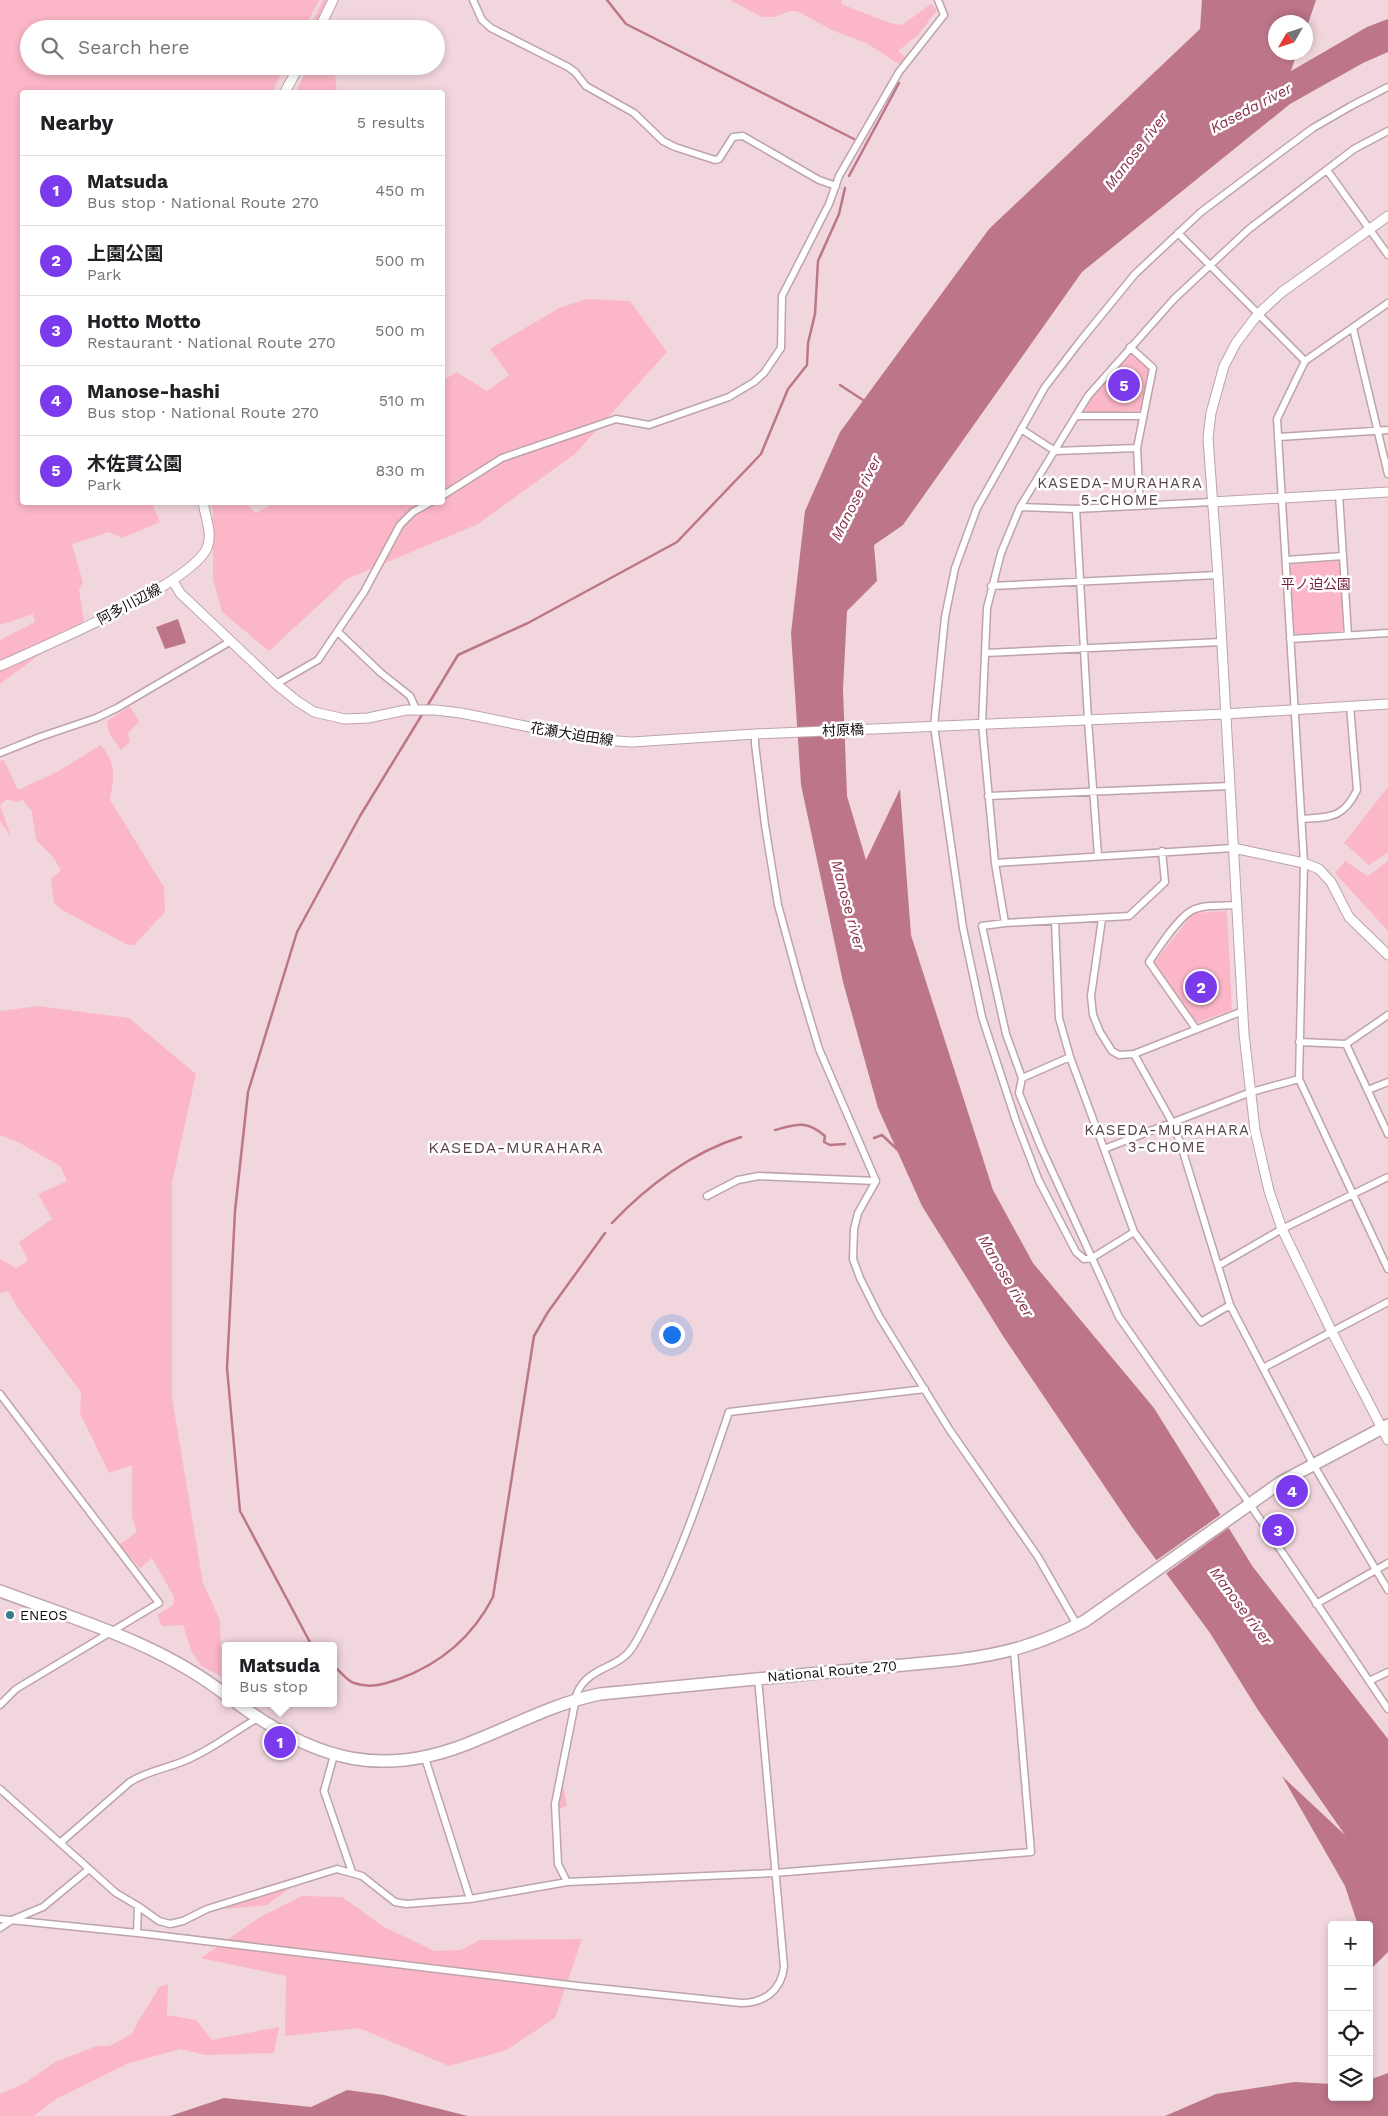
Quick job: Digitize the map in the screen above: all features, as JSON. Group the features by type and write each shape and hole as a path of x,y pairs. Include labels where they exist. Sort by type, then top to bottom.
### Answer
{"highway":[{"name":"National Route 270","path":"243,1707 291,1738 334,1755 375,1761 404,1761 425,1758 462,1746 543,1710 577,1699 607,1693 956,1660 1014,1651 1055,1636 1081,1623 1247,1505 1313,1464 1385,1427"},
{"path":"0,1591 168,1657 222,1691"}],"street":[{"path":"323,20 333,0"},
{"path":"473,0 482,20 491,28 568,67 575,72 586,86 634,113 663,141 675,147 715,160 719,159 733,137 743,136 819,180 836,186"},
{"path":"445,494 502,458 616,419 649,425 729,397 754,382 764,373 781,348 782,296 829,204 839,176 899,72 944,15 938,0"},
{"path":"286,90 294,75"},
{"path":"1134,1232 1092,1258 1084,1259 1076,1252 1039,1181 990,1045 973,982 931,726 945,617 955,568 977,508 1045,387 1135,274 1201,212 1313,128 1388,87"},
{"path":"1005,923 995,863 982,724 987,608 1001,553 1020,507 1088,396 1174,299 1249,229 1354,149 1388,131"},
{"path":"1327,170 1388,255"},
{"path":"1388,216 1282,292 1258,314 1236,342 1224,366 1211,413 1208,438 1218,576 1243,1012 1260,1156 1282,1229 1332,1332 1385,1427 1388,1440"},
{"path":"1178,233 1305,362"},
{"path":"1388,303 1305,362 1278,419 1304,863 1299,1079 1388,1269"},
{"path":"1353,328 1388,474"},
{"path":"1130,348 1153,368 1137,448 1140,506"},
{"path":"1076,416 1143,416"},
{"path":"1021,429 1056,451 1137,448"},
{"path":"1279,437 1388,430"},
{"path":"1020,507 1076,509 1388,492"},
{"path":"1340,494 1348,635"},
{"name":"阿多川辺線","path":"0,666 78,631 172,581 199,560 208,546 209,532 204,505"},
{"path":"276,684 318,660 368,584 400,525 413,512 426,505"},
{"path":"1076,509 1098,856"},
{"path":"1286,560 1343,556"},
{"path":"992,586 1218,576"},
{"name":"花瀬大迫田線","path":"172,581 180,593 276,684 314,712 325,716 356,719 416,709 448,711 589,739 632,742 757,734"},
{"path":"338,632 381,673 410,696 416,709"},
{"path":"1290,640 1388,633"},
{"path":"0,753 96,718 117,708 231,641"},
{"path":"985,653 1222,642"},
{"name":"村原橋","path":"757,734 1225,714 1388,704"},
{"path":"1302,819 1334,816 1351,801 1357,790 1350,706"},
{"path":"757,734 755,744 765,825 778,904 819,1049 876,1181"},
{"path":"988,796 1094,790 1230,786"},
{"path":"995,863 1233,848 1304,863 1326,874 1349,917 1388,955"},
{"path":"1162,851 1164,882 1129,916 982,926 1006,1034 1022,1078 1019,1093 1041,1147 1119,1316 1388,1709"},
{"path":"1196,1029 1148,962 1173,929 1190,911 1200,908 1237,905"},
{"path":"1102,919 1091,996 1093,1015 1100,1032 1112,1051 1119,1055 1134,1054 1243,1012"},
{"path":"1055,921 1059,1018 1070,1057 1134,1232 1201,1322 1230,1305"},
{"path":"1300,1042 1346,1044 1388,1015"},
{"path":"1346,1044 1388,1134"},
{"path":"1134,1054 1172,1122 1180,1142 1230,1305 1313,1464 1388,1590"},
{"path":"1022,1078 1070,1057"},
{"path":"1104,1150 1251,1092 1299,1079"},
{"path":"1368,1090 1388,1082"},
{"path":"707,1196 738,1180 759,1176 876,1181"},
{"path":"1218,1266 1282,1229 1388,1177"},
{"path":"876,1181 858,1213 853,1238 854,1260 860,1278 879,1316 949,1428 1081,1623"},
{"path":"1263,1368 1388,1302"},
{"path":"567,1882 558,1864 555,1804 581,1685 592,1673 624,1657 631,1650 644,1628 692,1522 729,1412 926,1389"},
{"path":"0,1394 159,1603 16,1689 0,1704"},
{"path":"1316,1604 1388,1563"},
{"path":"0,1789 116,1893 159,1921 170,1924 183,1921 207,1909 337,1869 362,1876 400,1904 470,1899 567,1882 775,1872 1031,1852 1014,1651"},
{"path":"1369,1681 1388,1672"},
{"path":"0,1920 137,1933 578,1986 741,2003 754,2002 771,1994 778,1987 784,1974 758,1678"},
{"path":"60,1843 140,1775 190,1759 212,1748 258,1718"},
{"path":"334,1755 324,1791 352,1872"},
{"path":"425,1758 470,1899"},
{"path":"0,1928 12,1920 43,1907 89,1869"},
{"path":"137,1933 138,1906"}],"green space":[{"path":"0,0 319,0 309,20 20,20 20,75 280,75 273,90 20,90 20,505 153,505 160,522 122,538 109,532 72,544 83,583 79,590 84,621 0,684 0,640 35,622 33,614 0,625"},
{"path":"323,0 329,0 320,20 313,20"},
{"path":"730,0 842,0 841,4 890,23 902,25 931,4 937,10 918,35 898,51 905,57 899,64 868,44 832,30 797,11 790,11 774,17 762,17"},
{"path":"304,75 335,75 337,90 297,90"},
{"path":"587,299 630,301 667,352 576,453 478,524 347,579 269,651 222,612 213,579 211,505 248,505 255,513 269,505 445,505 445,380 456,372 487,391 509,375 490,349 559,308"},
{"path":"1128,354 1132,354 1148,367 1149,371 1142,408 1138,411 1088,413 1085,410 1091,399"},
{"name":"平ノ迫公園","path":"1337,561 1341,564 1345,628 1341,632 1297,635 1294,632 1289,567 1292,564"},
{"path":"130,706 139,722 128,733 130,742 121,750 109,733 107,721"},
{"path":"101,745 110,759 113,771 110,800 164,887 165,912 134,945 128,945 60,909 54,903 51,879 61,870 53,857 36,840 32,812 23,800 16,802 7,799 0,805 0,761 4,760 18,790 57,772"},
{"path":"1388,787 1388,852 1369,865 1344,843"},
{"path":"0,805 11,837 0,821"},
{"path":"1345,861 1368,876 1388,861 1388,931 1335,873"},
{"path":"1227,911 1232,1010 1196,1023 1154,963 1193,913"},
{"path":"38,1006 129,1018 196,1074 172,1183 172,1397 203,1583 220,1620 221,1676 201,1666 191,1650 183,1625 162,1626 157,1615 173,1605 174,1597 152,1558 140,1568 119,1545 137,1532 132,1517 132,1465 109,1473 80,1413 81,1392 17,1307 8,1291 0,1293 0,1259 16,1268 28,1261 19,1242 52,1219 38,1194 67,1181 60,1166 18,1142 0,1135 0,1011"},
{"path":"563,1785 567,1806 558,1809"},
{"path":"291,1887 267,1905 226,1909 231,1904"},
{"path":"302,1896 342,1897 384,1927 435,1951 461,1950 480,1940 582,1939 555,2018 506,2050 449,2066 359,2028 285,2036 286,1976 201,1958 260,1917"},
{"path":"168,1984 167,2015 196,2020 212,2040 279,2027 274,2053 205,2055 180,2049 127,2064 56,2099 34,2116 0,2116 0,2094 25,2083 55,2062 97,2046 109,2046 132,2034 159,1987"}],"water":[{"path":"1202,0 1316,0 1311,15 1268,15 1268,60 1295,60 1291,71 1313,60 1367,27 1388,19 1388,52 1363,63 1290,104 1082,272 903,525 874,545 877,581 847,611 843,689 847,796 866,860 900,789 911,935 993,1190 1033,1263 1154,1408 1253,1567 1388,1739 1388,1952 1373,1967 1373,1921 1357,1921 1345,1886 1282,1776 1345,1835 1258,1710 1210,1633 1132,1527 1003,1336 922,1206 878,1108 843,982 801,785 791,633 805,511 840,432 989,229 1200,29"},
{"path":"178,619 186,643 165,649 156,627"},
{"path":"1388,2073 1388,2116 1165,2116 1216,2094 1294,2082 1328,2084 1328,2101 1373,2101 1373,2079"},
{"path":"347,2090 384,2095 468,2116 170,2116 224,2098 311,2107"}],"pier":[{"path":"1223,1513 1231,1526 1164,1575 1154,1562"}],"waterway":[{"path":"607,0 626,24 854,139"},
{"path":"849,176 899,83"},
{"path":"426,708 458,655 528,623 677,542 761,454 788,389 807,365 808,343 815,314 818,261 839,214 845,188"},
{"path":"840,385 866,402"},
{"path":"310,1642 240,1511 227,1368 235,1211 248,1092 297,932 360,816 423,713"},
{"path":"775,1130 795,1125 807,1125 825,1136 824,1142 830,1145 845,1144"},
{"path":"874,1138 882,1135 900,1152"},
{"path":"612,1223 655,1183 671,1172 705,1152 741,1137"},
{"path":"337,1669 354,1683 366,1686 388,1683 399,1679 428,1665 454,1647 476,1624 485,1611 493,1597 534,1336 548,1312 605,1233"}],"place":[{"name":"木佐貫公園","path":"1124,385"},
{"name":"上園公園","path":"1201,987"},
{"name":"Manose-hashi","path":"1292,1491"},
{"name":"Hotto Motto","path":"1278,1530"},
{"name":"ENEOS","path":"10,1615"},
{"name":"Matsuda","path":"280,1742"}],"district":[{"name":"KASEDA-MURAHARA 5-CHOME","path":"1120,492"},
{"name":"KASEDA-MURAHARA 3-CHOME","path":"1167,1138"},
{"name":"KASEDA-MURAHARA","path":"516,1147"}],"water label":[{"name":"Kaseda river","path":"1251,108"},
{"name":"Manose river","path":"1136,151"},
{"name":"Manose river","path":"856,498"},
{"name":"Manose river","path":"848,905"},
{"name":"Manose river","path":"1006,1276"},
{"name":"Manose river","path":"1241,1606"}]}
